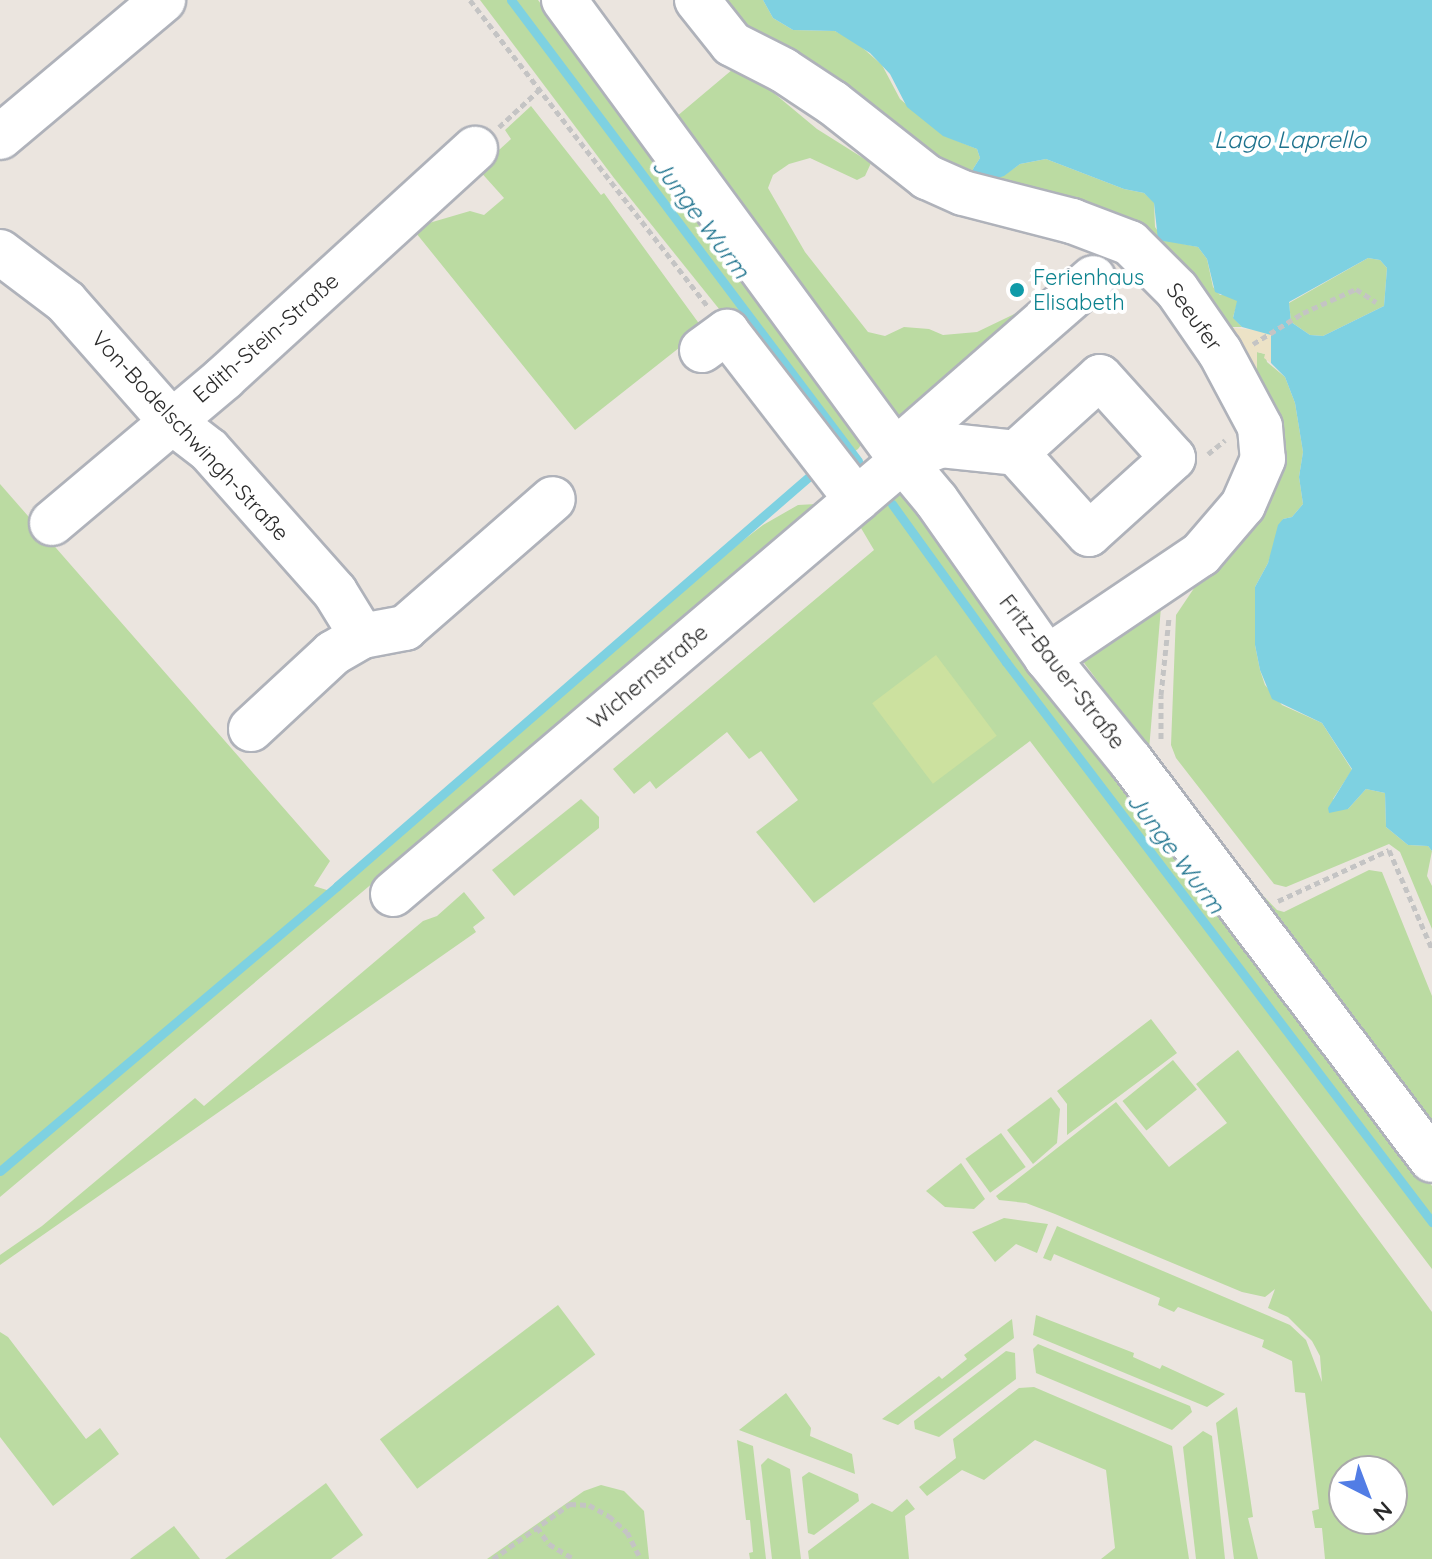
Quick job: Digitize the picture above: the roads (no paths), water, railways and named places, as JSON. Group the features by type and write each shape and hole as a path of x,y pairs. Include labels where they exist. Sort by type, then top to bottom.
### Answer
{"street":[{"path":"0,137 163,0"},
{"name":"Fritz-Bauer-Straße","path":"564,0 899,456 936,500 1047,658 1130,760 1432,1160"},
{"name":"Seeufer","path":"697,0 732,44 783,70 833,103 927,177 963,193 1072,221 1130,243 1177,290 1220,352 1260,427 1263,459 1243,505 1201,554 1047,658"},
{"name":"Edith-Stein-Straße","path":"52,523 170,420 224,378 475,149"},
{"name":"Von-Bodelschwingh-Straße","path":"0,252 66,302 170,420 209,450 335,592 362,636"},
{"path":"899,456 1093,278"},
{"path":"714,341 857,500"},
{"path":"899,456 941,445 1016,453 1089,534 1173,458 1100,377 1016,453"},
{"name":"Wichernstraße","path":"393,894 857,500 899,456"},
{"path":"251,729 333,653 362,636 405,628 553,499"}],"water":[{"name":"Lago Laprello","path":"763,0 1432,0 1432,851 1428,846 1408,845 1386,827 1385,793 1366,789 1348,809 1329,813 1328,808 1352,769 1322,723 1272,699 1260,670 1255,645 1255,587 1268,563 1278,525 1283,519 1292,517 1303,504 1299,477 1303,452 1295,403 1285,377 1271,363 1271,335 1242,327 1233,318 1237,301 1215,292 1207,259 1198,247 1158,240 1154,203 1144,193 1124,189 1046,159 1020,164 1004,176 979,184 973,179 973,169 980,158 977,149 943,136 907,107 890,74 870,53 835,31 793,30 773,18","holes":["1368,258 1380,260 1387,268 1384,306 1323,336 1310,335 1291,322 1289,302"]}],"waterway":[{"name":"Junge Wurm","path":"511,0 858,461"},
{"path":"0,1171 337,886 812,474"},
{"name":"Junge Wurm","path":"892,504 1006,662 1432,1222"}],"place":[{"name":"Ferienhaus Elisabeth","path":"1017,290"}]}
